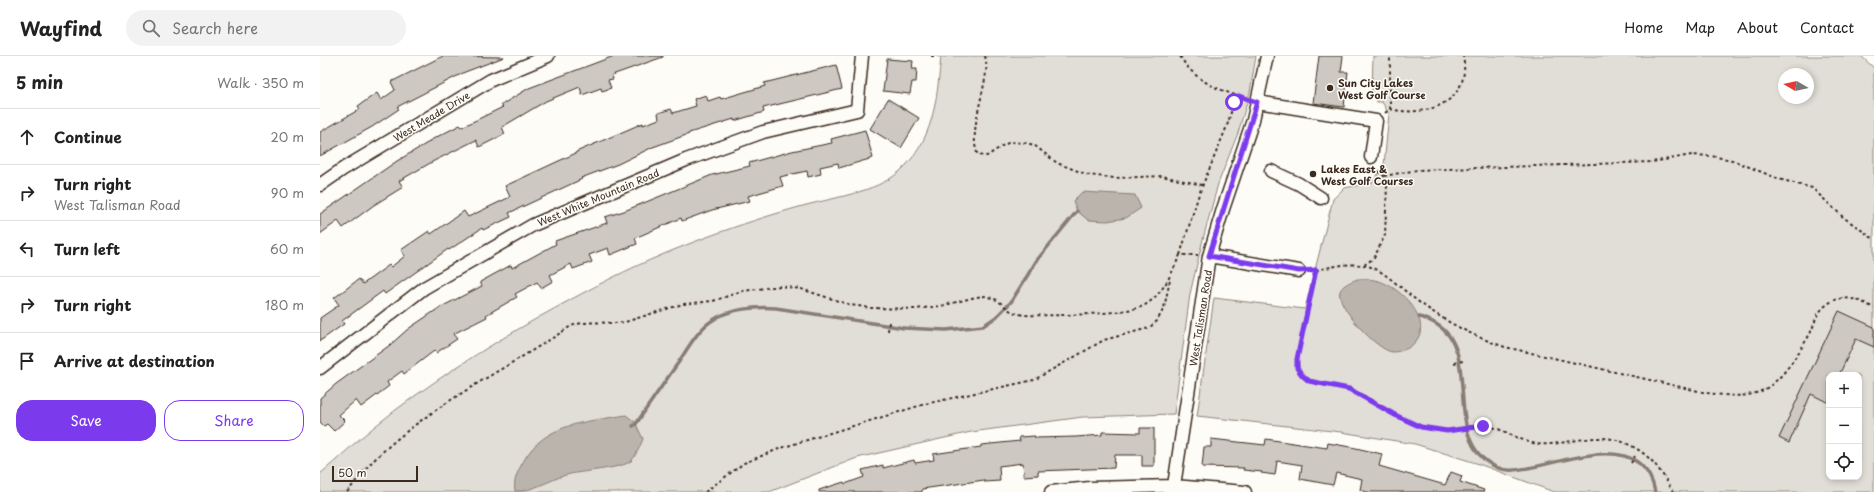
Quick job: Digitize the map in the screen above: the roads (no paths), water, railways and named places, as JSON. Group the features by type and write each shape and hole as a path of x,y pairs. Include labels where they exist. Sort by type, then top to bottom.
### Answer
{"street":[{"name":"West Meade Drive","path":"320,185 343,169 491,80 548,56"},
{"name":"West White Mountain Road","path":"320,368 424,288 533,225 686,160 763,132 857,110 862,56"},
{"name":"West Talisman Road","path":"1174,489 1209,256 1257,102 1267,56"},
{"path":"1257,102 1376,121 1372,162"},
{"path":"1271,171 1299,184 1321,198"},
{"path":"1209,256 1299,271"},
{"path":"1050,492 1090,488 1245,492"}],"waterway":[{"path":"633,426 636,424 698,334 713,320 727,313 760,307 776,308 904,328 946,330 983,326 996,317 1011,302 1037,260 1077,211"},
{"path":"1419,317 1436,324 1450,337 1458,354 1465,417 1469,437 1479,454 1496,467 1504,470 1516,470 1570,458 1601,454 1615,454 1629,457 1640,464 1650,476 1655,492"}],"place":[{"name":"Sun City Lakes West Golf Course","path":"1330,88"},
{"name":"Lakes East & West Golf Courses","path":"1313,174"}]}
